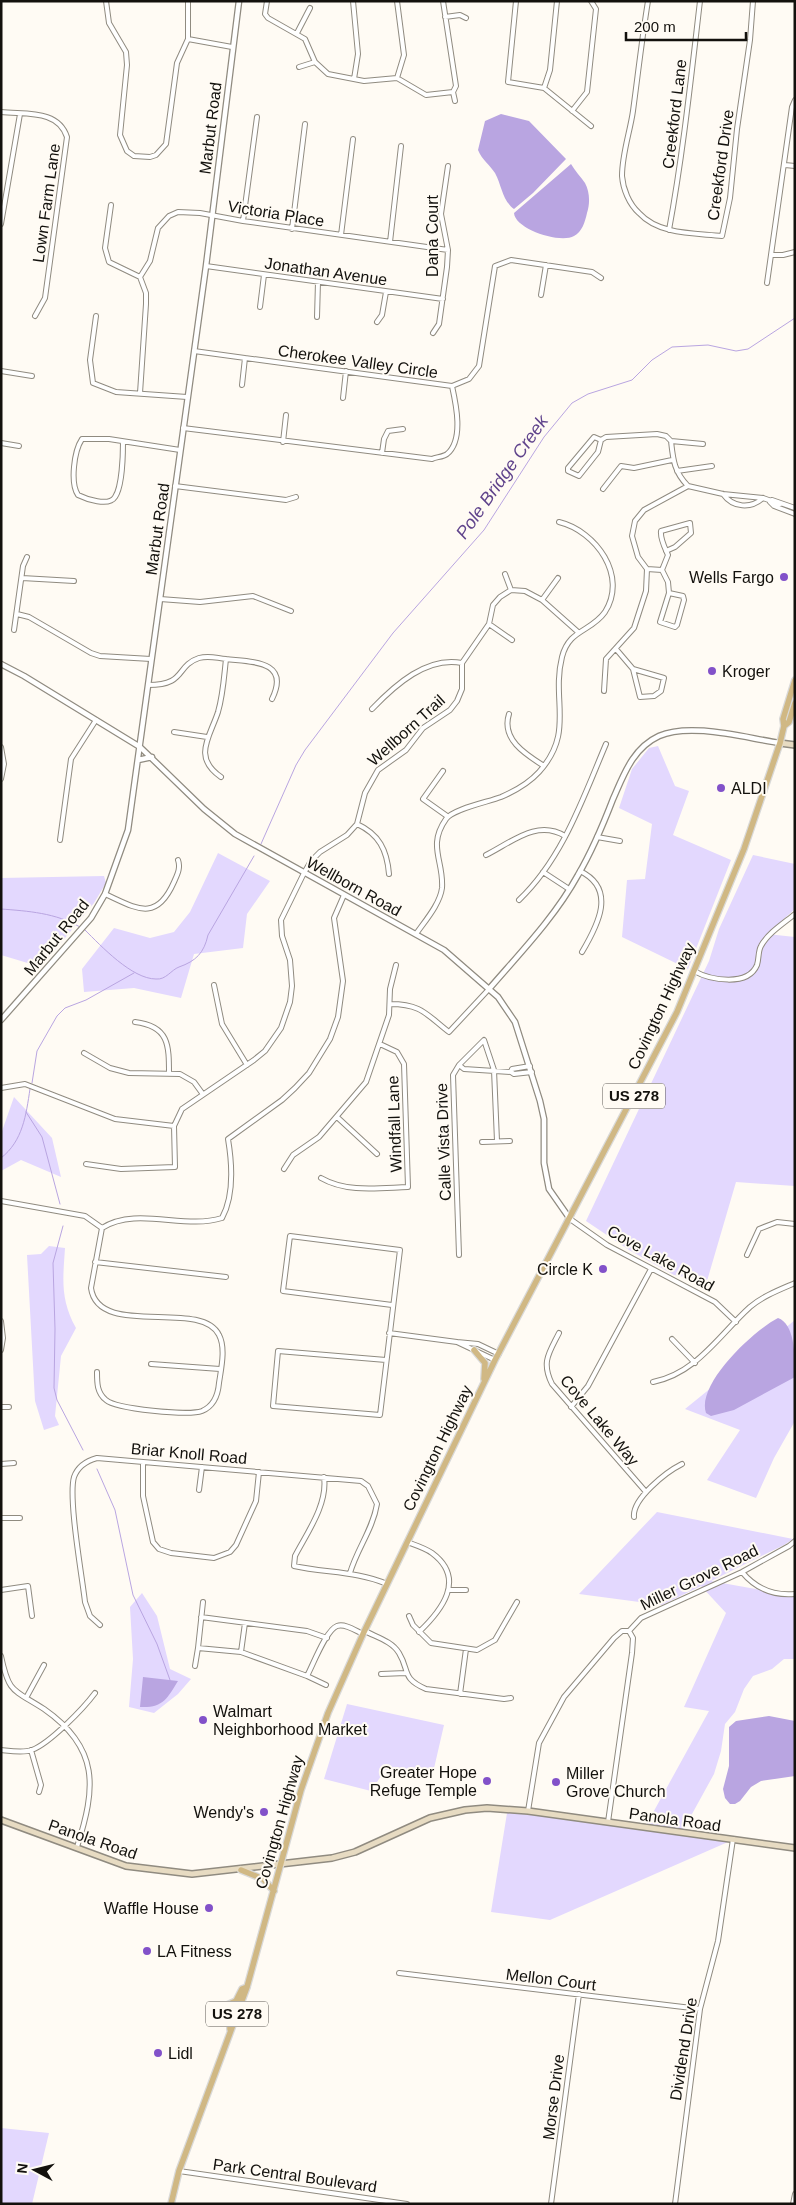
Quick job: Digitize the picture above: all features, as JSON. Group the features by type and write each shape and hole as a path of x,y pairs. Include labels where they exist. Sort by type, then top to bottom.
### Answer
{"main road":[{"name":"Covington Highway","path":"171,2204 179,2171 247,1987 300,1790 318,1739 364,1632 495,1360 677,1012 744,848 780,743 784,726 783,719 795,680"},
{"name":"Covington Highway","path":"784,726 789,722 795,704"},
{"path":"780,743 795,745"},
{"path":"474,1350 485,1363 484,1383"},
{"name":"Panola Road","path":"1,1820 126,1866 192,1874 316,1861 355,1852 430,1818 466,1810 487,1808 528,1811 795,1848"},
{"path":"241,1870 263,1879 274,1892"},
{"path":"230,2034 230,2014 225,2006 236,2001 242,1988 247,1987"}],"street":[{"path":"106,1 109,23 126,52 127,65 120,135 124,146 134,156 150,157 156,155 166,144 177,63 188,39 188,1"},
{"name":"Marbut Road","path":"1,1020 82,929 105,894 128,830 206,266 239,1"},
{"path":"267,1 266,14 268,18 274,24 297,33 308,44 315,62 328,74 354,79 398,78 426,95 453,92"},
{"path":"353,1 358,54 354,79"},
{"path":"397,1 404,55 398,78"},
{"path":"443,1 456,86 453,92 455,100"},
{"path":"516,1 508,82 544,88 591,126"},
{"path":"544,88 550,70 557,1"},
{"path":"572,111 587,92 596,9 591,1"},
{"name":"Creekford Drive","path":"648,1 622,176 626,194 639,214 656,225 668,230 722,236 730,198 737,129 750,40 752,1"},
{"name":"Creekford Lane","path":"668,230 680,171 700,1"},
{"path":"297,33 310,8"},
{"path":"445,16 460,15 466,18"},
{"path":"188,39 232,47"},
{"path":"299,67 315,62"},
{"path":"767,283 792,107 795,100"},
{"name":"Lown Farm Lane","path":"1,112 53,118 62,126 68,142 45,298 35,316"},
{"path":"1,224 20,114"},
{"path":"243,222 257,117"},
{"path":"292,229 305,124"},
{"path":"341,235 354,139"},
{"path":"390,242 401,146"},
{"path":"785,165 795,166"},
{"name":"Dana Court","path":"432,333 439,324 448,250 441,214 448,166"},
{"path":"111,205 105,248 110,262 140,277 146,293 140,393"},
{"name":"Victoria Place","path":"140,277 150,262 158,228 169,216 186,211 243,222 448,250"},
{"path":"772,254 783,256 795,252"},
{"path":"452,386 469,379 479,366 495,266 511,260 592,272 601,278"},
{"path":"541,295 546,265"},
{"name":"Jonathan Avenue","path":"206,266 443,299"},
{"path":"260,307 264,275"},
{"path":"317,317 318,282"},
{"path":"377,322 382,315 386,292"},
{"path":"96,316 90,360 93,383 116,392 187,397"},
{"name":"Cherokee Valley Circle","path":"183,428 283,442 432,459 447,454 454,445 456,432 452,386 194,351"},
{"path":"242,385 245,358"},
{"path":"1,371 32,376"},
{"path":"343,398 346,371"},
{"path":"283,442 286,415"},
{"path":"382,453 388,430 403,429"},
{"path":"601,440 594,437 590,440 569,466 568,471 579,476 598,452 601,440 606,437 657,434 666,436 671,441 703,444"},
{"path":"123,442 118,490 114,499 110,501 97,501 78,495 74,485 74,478 78,448 82,439 91,438 123,442 180,450"},
{"path":"671,441 672,460 677,471 688,486 723,494 776,500 795,514"},
{"path":"1,443 20,446"},
{"path":"603,489 621,466 634,468 672,460"},
{"path":"677,471 712,466"},
{"path":"175,486 286,500 296,497"},
{"path":"604,691 604,663 634,628 640,616 646,591 646,569 638,557 632,536 635,521 644,510 688,486"},
{"path":"723,494 730,501 745,506 757,504 763,498"},
{"path":"782,506 795,508"},
{"path":"416,934 440,898 442,888 437,838 448,816 514,791 532,778 544,766 556,746 561,727 559,684 563,655 568,642 578,632 603,614 610,602 612,581 609,567 598,545 586,534 559,522"},
{"path":"662,570 668,559 666,551 661,531 690,523 691,533 675,547 666,551"},
{"path":"14,630 26,557"},
{"path":"646,569 662,570"},
{"path":"662,570 668,582 669,592 660,622 674,627 677,625 684,600 683,596 669,592"},
{"path":"505,574 511,590"},
{"path":"22,578 74,581"},
{"path":"542,600 558,578"},
{"path":"372,710 388,693 434,662 450,660 462,663 489,624 493,606 500,597 511,590 525,591 542,600 578,632"},
{"path":"160,599 200,602 253,596 291,611"},
{"path":"17,614 29,617 91,653 100,656 151,659"},
{"path":"489,624 512,640"},
{"path":"616,648 633,669 640,697 654,696 662,691 664,678 633,669"},
{"path":"148,685 163,685 173,682 191,661 210,656 254,661 266,665 275,672 277,687 272,699"},
{"path":"220,777 212,771 204,750 207,736 218,713 226,659"},
{"name":"Wellborn Trail","path":"357,824 365,793 378,770 406,750 424,728 450,710 457,701 462,689 462,663"},
{"name":"Wellborn Road","path":"1,664 140,747 204,809 235,834 444,950 489,988 498,997 515,1022 532,1072 544,1119 544,1163 547,1181 553,1197 570,1219"},
{"path":"509,714 506,721 512,742 544,766"},
{"path":"60,840 71,759 96,720"},
{"path":"390,1004 409,1004 419,1008 449,1032 552,915 580,871 597,837 626,769 638,751 659,736 686,730 780,743"},
{"path":"174,732 207,736"},
{"path":"519,900 544,872 565,836 606,744"},
{"path":"1,747 4,764 1,779"},
{"path":"138,760 152,757"},
{"path":"444,771 423,798 448,816"},
{"path":"86,1164 120,1170 175,1166 174,1126 182,1108 247,1065 265,1050 274,1039 290,1002 291,973 280,927 283,913 311,861 320,852 347,835 357,824 370,831 382,844 387,856 389,874"},
{"path":"486,855 535,830 553,829 565,836"},
{"path":"597,837 620,842"},
{"path":"105,894 137,909 156,906 168,894 180,865 178,860"},
{"path":"580,871 590,875 598,884 603,897 589,941 582,952"},
{"path":"544,872 569,889"},
{"path":"97,1372 97,1386 101,1394 112,1404 188,1413 200,1412 209,1407 218,1393 220,1337 214,1328 206,1322 118,1313 101,1308 92,1295 91,1288 102,1228 117,1220 197,1222 222,1218 229,1204 230,1193 228,1139 282,1100 294,1088 320,1058 334,1028 343,981 334,918 344,896"},
{"path":"694,971 704,976 719,979 732,979 749,974 757,966 760,946 768,936 795,914"},
{"path":"284,1169 293,1155 319,1137 366,1082 380,1044 390,1004 390,989 396,965"},
{"path":"214,985 222,1024 247,1065"},
{"path":"135,1022 149,1024 157,1028 166,1040 169,1074"},
{"name":"Calle Vista Drive","path":"459,1255 453,1075 459,1065 484,1040 494,1070"},
{"name":"Windfall Lane","path":"321,1178 333,1185 361,1188 408,1187 404,1064 397,1052 380,1044"},
{"path":"84,1053 110,1068 128,1073 180,1074 188,1077 202,1093"},
{"path":"459,1065 464,1069 494,1070 514,1074 532,1072"},
{"path":"511,1072 512,1069 530,1066"},
{"path":"494,1070 496,1141"},
{"path":"1,1088 25,1084 116,1119 174,1126"},
{"path":"337,1117 377,1154"},
{"path":"482,1142 510,1141"},
{"path":"1,1201 86,1216 102,1228"},
{"name":"Cove Lake Road","path":"570,1219 607,1245 715,1302 736,1322"},
{"path":"747,1255 759,1229 777,1222 795,1224"},
{"path":"386,1360 278,1351 272,1406 380,1415 400,1250 290,1236 283,1291 392,1305"},
{"path":"95,1262 226,1277"},
{"path":"571,1407 588,1386 650,1269"},
{"path":"653,1382 677,1375 695,1363 762,1298 795,1283"},
{"path":"1,1321 3,1338 1,1350"},
{"path":"389,1332 478,1344 499,1354"},
{"name":"Cove Lake Way","path":"559,1333 545,1362 546,1373 560,1395 646,1492"},
{"path":"672,1339 695,1363"},
{"path":"458,1342 495,1360"},
{"path":"151,1364 220,1369"},
{"path":"1,1407 8,1407"},
{"name":"Briar Knoll Road","path":"100,1625 90,1616 85,1602 72,1486 79,1468 87,1461 97,1458 361,1481 368,1486 377,1504 373,1522 355,1556 350,1573"},
{"path":"143,1462 143,1496 153,1542 158,1549 171,1553 214,1558 230,1552 236,1545 256,1501 259,1472"},
{"path":"1,1464 14,1463"},
{"path":"634,1517 637,1503 646,1492 666,1474 682,1464"},
{"path":"199,1490 202,1467"},
{"path":"324,1477 325,1484 321,1503 294,1556 294,1566 350,1573 373,1578 387,1584"},
{"path":"1,1518 20,1518"},
{"name":"Miller Grove Road","path":"608,1822 632,1653 633,1638 629,1631 641,1618 742,1572 795,1541"},
{"path":"407,1542 431,1552 439,1559 448,1576 448,1590 442,1607 419,1632"},
{"path":"742,1572 759,1588 780,1595 795,1594"},
{"path":"1,1590 28,1586 32,1616"},
{"path":"448,1590 466,1590"},
{"path":"195,1666 203,1602"},
{"path":"409,1616 419,1632 431,1643 477,1650 495,1640 517,1602"},
{"path":"202,1617 307,1631 326,1638"},
{"path":"241,1652 245,1623"},
{"path":"307,1676 326,1638 338,1626 349,1627 364,1632 396,1649 413,1683 426,1689 504,1699 511,1698"},
{"path":"528,1811 538,1743 564,1697 614,1638 622,1631 629,1631"},
{"path":"198,1648 241,1652 307,1676 326,1685"},
{"path":"460,1694 466,1649"},
{"path":"1,1656 8,1684 17,1693 63,1724 82,1746 91,1773 84,1826 78,1847"},
{"path":"26,1698 44,1665"},
{"path":"381,1674 406,1672"},
{"path":"1,1750 31,1750 48,1740 63,1724 83,1709 95,1693"},
{"path":"31,1750 41,1785 39,1792"},
{"name":"Dividend Drive","path":"675,2204 700,2009 718,1941 732,1840"},
{"name":"Mellon Court","path":"399,1973 700,2009"},
{"name":"Morse Drive","path":"551,2204 579,1994"},
{"name":"Park Central Boulevard","path":"179,2171 386,2203 407,2204"},
{"path":"793,2204 795,2194"}],"shaded area":[{"path":"501,114 529,121 566,159 533,193 514,209 505,197 495,173 478,150 485,121"},
{"path":"571,164 585,183 589,194 588,209 579,232 567,238 549,236 530,229 516,219 514,213"},
{"path":"658,746 675,786 689,791 673,835 731,860 688,969 622,937 627,880 645,879 652,824 619,808 632,769 649,748"},
{"path":"218,853 270,881 247,914 243,948 194,954 181,998 134,988 84,992 82,969 114,928 150,938 174,932 190,912"},
{"path":"753,855 795,864 795,909 767,934 795,937 795,1186 736,1182 707,1281 674,1275 629,1250 586,1221 709,961 719,929"},
{"path":"104,876 106,883 94,903 41,967 1,955 1,878"},
{"path":"14,1097 52,1138 61,1177 21,1160 1,1171 1,1134"},
{"path":"49,1246 65,1248 63,1279 65,1298 67,1308 76,1328 61,1356 55,1416 59,1425 44,1430 35,1401 27,1255 41,1254"},
{"path":"778,1318 784,1322 791,1335 795,1377 734,1410 711,1416 706,1413 705,1401 718,1373 729,1359 755,1334"},
{"path":"795,1320 795,1421 774,1458 756,1498 707,1480 740,1430 685,1409"},
{"path":"657,1512 793,1539 711,1581 795,1596 795,1659 784,1659 772,1669 753,1676 744,1689 735,1712 725,1724 721,1751 714,1774 681,1834 728,1842 550,1920 491,1912 508,1807 644,1829 709,1711 684,1707 726,1613 701,1586 662,1605 579,1594"},
{"path":"142,1593 157,1616 170,1669 191,1679 178,1694 154,1713 129,1707 133,1659 130,1607"},
{"path":"143,1677 178,1681 164,1701 154,1706 140,1707"},
{"path":"347,1704 444,1725 432,1777 385,1770 371,1791 324,1779"},
{"path":"769,1716 795,1721 795,1776 761,1781 751,1787 740,1801 730,1804 725,1798 723,1789 729,1766 729,1727 736,1721"},
{"path":"1,2128 49,2133 32,2204 1,2204"}],"waterway":[{"name":"Pole Bridge Creek","path":"261,844 296,765 305,750 393,633 484,530 544,437 572,403 588,394 632,380 652,360 672,347 708,345 736,351 748,349 795,318"},
{"name":"Pole Bridge Creek","path":"85,930 108,953 127,968 147,978 163,978 176,968 195,959 202,951 208,935 254,856"},
{"name":"Pole Bridge Creek","path":"1,909 52,916 80,927"},
{"path":"32,1083 37,1051 57,1016 65,1008 86,1000 134,973"},
{"path":"1,1158 19,1136 25,1118 30,1089"},
{"path":"26,1112 42,1137 60,1204"},
{"path":"63,1226 53,1263 54,1388 57,1400 83,1450"},
{"path":"97,1469 115,1510 133,1595 157,1644 170,1680"}],"place":[{"name":"Wells Fargo","path":"784,577"},
{"name":"Kroger","path":"712,671"},
{"name":"ALDI","path":"721,788"},
{"name":"Circle K","path":"603,1269"},
{"name":"Walmart Neighborhood Market","path":"203,1720"},
{"name":"Greater Hope Refuge Temple","path":"487,1781"},
{"name":"Miller Grove Church","path":"556,1782"},
{"name":"Wendy's","path":"264,1812"},
{"name":"Waffle House","path":"209,1908"},
{"name":"LA Fitness","path":"147,1951"},
{"name":"Lidl","path":"158,2053"}]}
